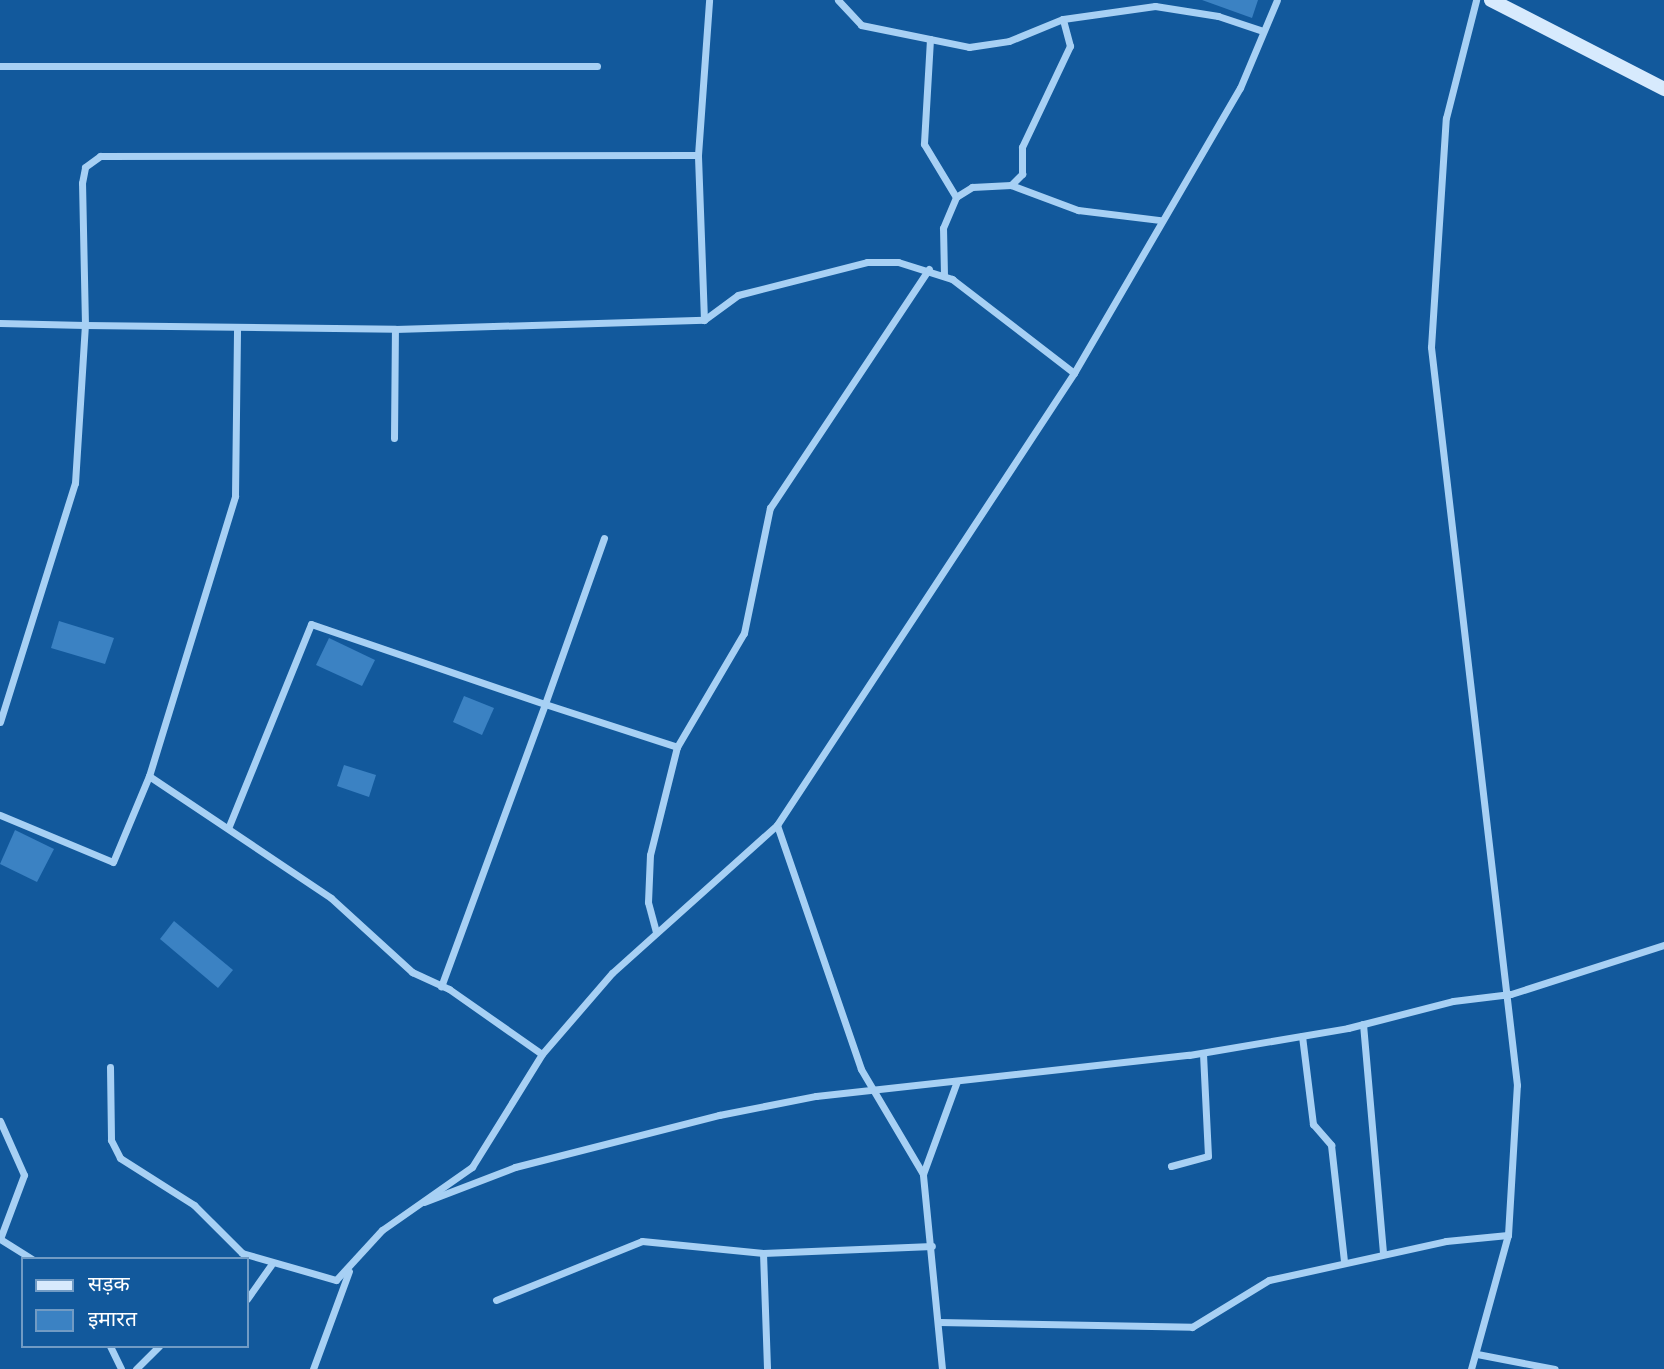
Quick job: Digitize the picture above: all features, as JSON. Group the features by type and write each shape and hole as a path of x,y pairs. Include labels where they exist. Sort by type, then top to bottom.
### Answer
{"main road":[{"path":"1491,0 1664,89"}],"street":[{"path":"704,320 698,155 709,0"},
{"path":"838,0 861,25 988,47 1062,19 1155,6 1218,16 1263,31"},
{"path":"110,1067 111,1140 120,1158 194,1205 242,1254 271,1265 330,1280 344,1275 353,1261 382,1230 472,1167 542,1054 656,932 777,825 1074,373 1160,220 1240,88 1276,0"},
{"path":"1471,1369 1508,1234 1517,1164 1511,994 1457,605 1431,347 1446,118 1476,0"},
{"path":"1012,185 1022,174 1022,147 1039,106 1070,46 1062,19"},
{"path":"930,39 924,144 956,197"},
{"path":"0,66 597,66"},
{"path":"0,722 75,482 85,324 82,183 85,167 100,156 698,155"},
{"path":"944,275 943,228 956,197 972,187 1012,185 1078,210 1160,220"},
{"path":"0,323 237,330 704,320 738,295 867,262 929,269 944,275 1074,373"},
{"path":"656,932 648,902 650,855 677,747 744,633 770,508 929,269"},
{"path":"394,438 395,328"},
{"path":"0,815 113,862 149,776 235,496 237,330"},
{"path":"441,986 604,538"},
{"path":"229,826 311,624 677,747"},
{"path":"149,776 229,826 331,898 412,972 441,986 542,1054"},
{"path":"777,825 856,1056 923,1174 942,1369"},
{"path":"424,1202 618,1139 816,1096 1203,1053 1302,1036 1511,994 1664,945"},
{"path":"1363,1024 1383,1254"},
{"path":"1302,1036 1313,1124 1331,1145 1344,1261"},
{"path":"1171,1166 1208,1156 1203,1053"},
{"path":"923,1174 957,1081"},
{"path":"0,1121 24,1175 0,1239 29,1257"},
{"path":"939,1322 1192,1327 1269,1280 1344,1261 1508,1234"},
{"path":"496,1300 642,1241 763,1252 932,1246"},
{"path":"763,1252 767,1369"},
{"path":"313,1369 353,1261"},
{"path":"248,1298 271,1265"},
{"path":"111,1348 121,1369"},
{"path":"136,1369 157,1348"},
{"path":"1476,1354 1555,1369"}],"building":[{"path":"1202,0 1258,0 1252,18"},
{"path":"59,621 114,638 105,664 51,648"},
{"path":"329,638 375,660 362,686 316,665"},
{"path":"464,696 494,708 482,735 453,722"},
{"path":"344,765 376,775 369,797 337,786"},
{"path":"15,830 54,849 37,882 0,864"},
{"path":"174,921 233,970 218,988 160,939"}]}
